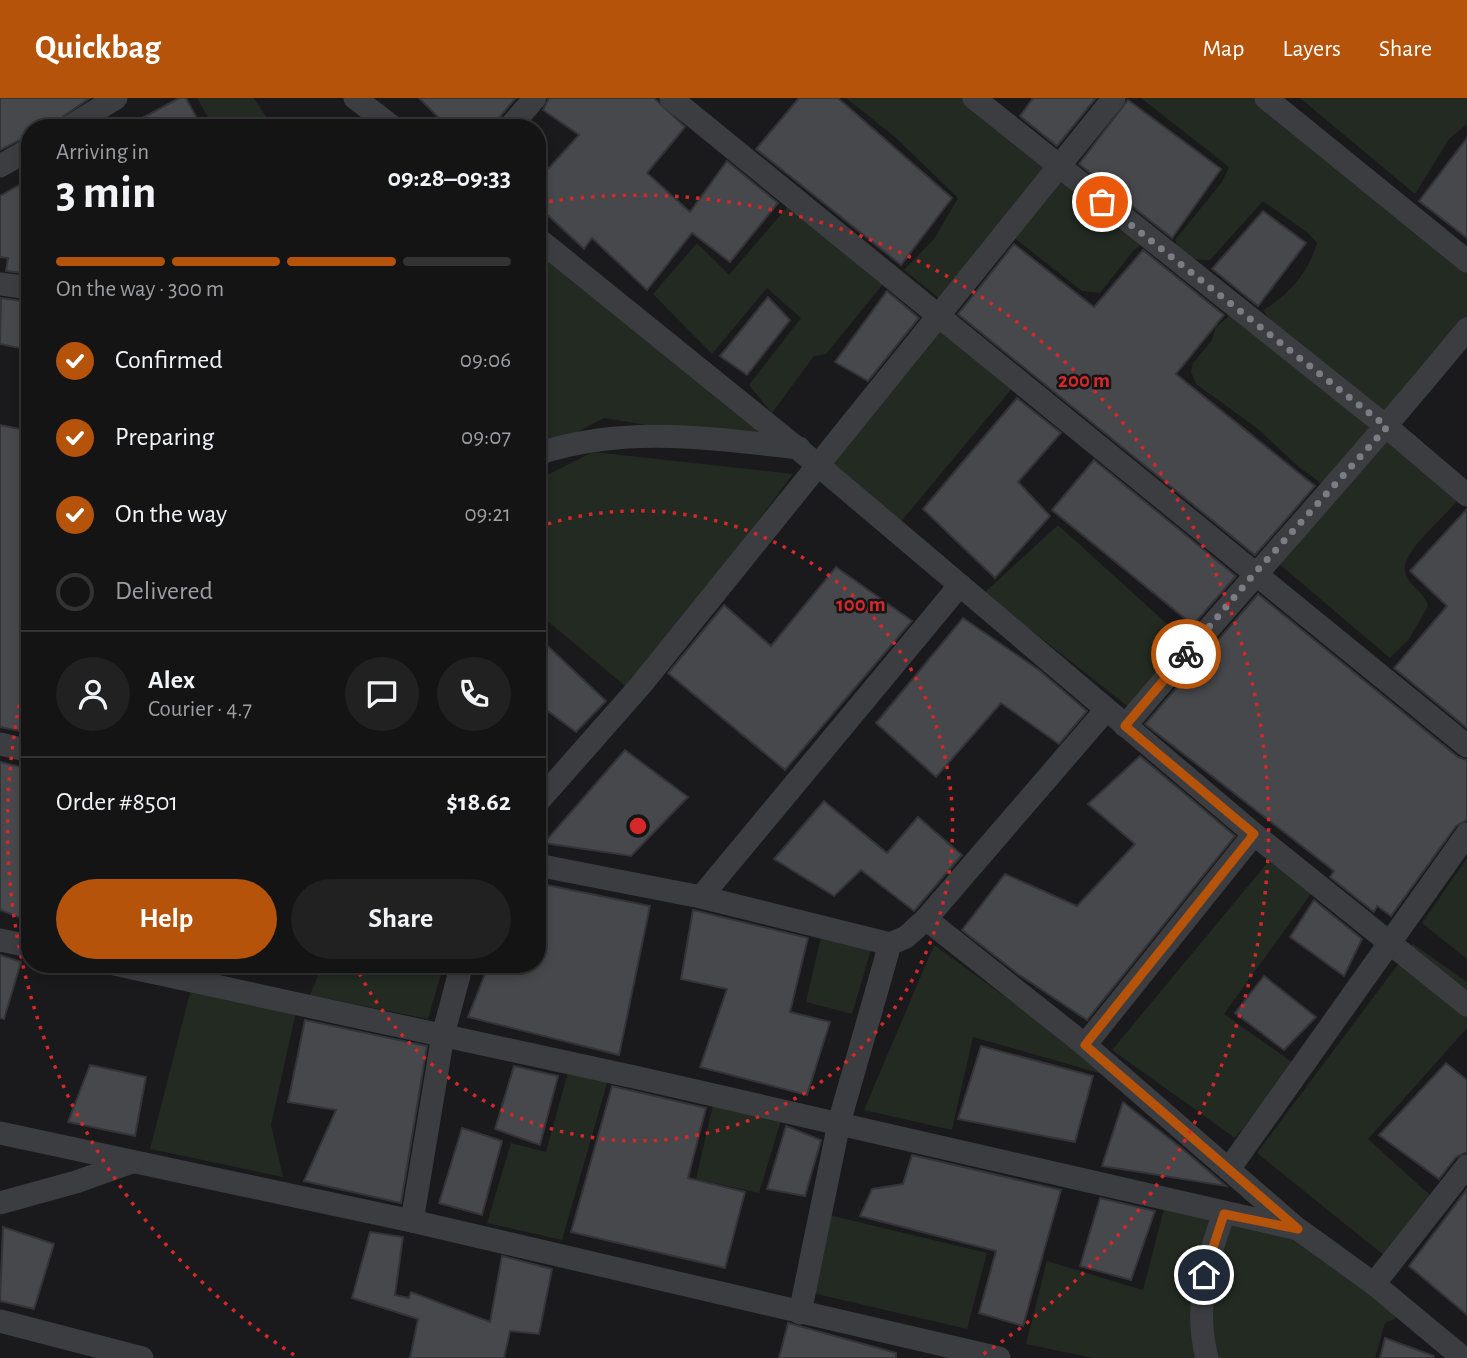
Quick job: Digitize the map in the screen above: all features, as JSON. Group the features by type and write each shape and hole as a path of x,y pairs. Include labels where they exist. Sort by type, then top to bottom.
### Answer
{"street":[{"path":"82,119 116,98"},
{"path":"355,98 382,119"},
{"path":"517,119 535,98"},
{"path":"671,98 1467,746"},
{"path":"974,98 1387,427 1467,495"},
{"path":"546,793 640,686 1114,98"},
{"path":"1266,98 1467,261"},
{"path":"0,166 21,154"},
{"path":"546,245 799,448 1254,834 1467,1004"},
{"path":"0,284 21,287"},
{"path":"1125,726 1254,574 1387,427 1467,329"},
{"path":"546,452 594,440 671,434 799,448"},
{"path":"701,897 960,585"},
{"path":"546,867 701,897 890,944 906,937 926,919 1106,710"},
{"path":"0,744 21,749"},
{"path":"1085,1045 1254,834"},
{"path":"1229,1169 1467,834"},
{"path":"926,919 1085,1045 1298,1229 1374,1284 1463,1358"},
{"path":"0,940 21,944"},
{"path":"800,1313 839,1123 890,944"},
{"path":"156,973 839,1123 1298,1229"},
{"path":"412,1221 443,1035 460,973"},
{"path":"0,1133 412,1221 999,1358"},
{"path":"0,1203 76,1182 132,1162"},
{"path":"1374,1284 1467,1166"},
{"path":"1207,1358 1201,1324 1204,1275 1224,1214"},
{"path":"0,1321 133,1357"}],"shaded area":[{"path":"197,98 254,98 267,119 209,119"},
{"path":"846,98 967,98 1051,166 945,303 904,270 934,239 958,198 895,137"},
{"path":"1141,98 1270,98 1467,254 1467,323 1392,417 1270,320 1263,310 1289,290 1309,264 1317,243 1308,233 1263,201 1210,260 1193,258 1181,251 1175,240 1222,182 1229,167"},
{"path":"1300,98 1467,98 1467,124 1449,139 1415,194"},
{"path":"1058,171 1144,243 1134,250 1100,293 1082,291 1008,233"},
{"path":"794,199 888,278 826,354 814,356 772,413 749,385 801,318 767,288 712,354 653,294 697,243 729,275"},
{"path":"571,250 789,448 604,418 546,448 546,262"},
{"path":"1230,315 1384,425 1329,489 1300,468 1258,429 1196,384 1191,372 1193,363 1212,340 1216,327"},
{"path":"946,319 1019,380 899,524 828,466"},
{"path":"1393,434 1462,494 1419,542 1406,562 1406,576 1428,606 1409,639 1390,658 1278,563"},
{"path":"593,452 793,474 631,691 546,620 546,476"},
{"path":"1058,525 1187,642 1131,709 984,593"},
{"path":"1283,844 1321,880 1224,1014 1296,1065 1235,1138 1112,1050"},
{"path":"1467,858 1467,959 1422,923"},
{"path":"823,928 873,943 852,1014 806,1002"},
{"path":"1413,944 1467,982 1467,1028 1368,1139 1432,1197 1386,1257 1257,1153"},
{"path":"934,945 1117,1078 973,1037 952,1130 864,1110"},
{"path":"319,973 441,973 428,1019 310,995"},
{"path":"192,985 297,1007 271,1125 283,1177 150,1149"},
{"path":"571,1061 610,1073 562,1240 487,1223 511,1143 546,1152"},
{"path":"715,1096 783,1114 759,1193 696,1179"},
{"path":"1165,1205 1327,1241 1467,1345 1433,1336 1399,1317 1385,1323 1375,1358 1093,1358 1026,1344 1047,1261 1143,1290"},
{"path":"829,1215 987,1253 967,1329 808,1292"}],"building":[{"path":"0,98 90,98 59,119 21,119 21,140 0,150"},
{"path":"179,98 186,98 197,119 140,119"},
{"path":"419,98 516,98 498,119 440,119"},
{"path":"549,98 654,98 685,127 647,173 690,212 727,161 778,203 730,262 692,233 647,290 592,238 584,249 546,213 546,171 579,135 543,110"},
{"path":"799,98 838,98 952,198 901,265 756,149"},
{"path":"1033,98 1096,98 1057,146 1020,116"},
{"path":"1128,100 1221,169 1172,238 1079,164"},
{"path":"1467,138 1467,238 1419,201"},
{"path":"21,184 21,273 6,271 8,258 0,257 0,196"},
{"path":"1263,211 1306,243 1258,306 1212,269"},
{"path":"1014,244 1094,307 1143,250 1224,315 1176,374 1315,486 1255,555 958,314"},
{"path":"887,291 919,318 868,381 835,362"},
{"path":"768,297 790,320 747,375 720,356"},
{"path":"1,298 21,301 21,348 0,344"},
{"path":"1017,398 1061,433 1018,482 1050,516 995,578 923,509"},
{"path":"0,425 21,429 21,731 0,727"},
{"path":"1094,460 1236,576 1193,625 1052,510"},
{"path":"1467,509 1467,728 1394,668 1447,606 1410,571"},
{"path":"836,567 912,621 785,770 668,673 724,605 771,646"},
{"path":"1258,594 1458,757 1467,760 1467,820 1456,826 1391,916 1377,906 1374,912 1330,877 1334,871 1145,724"},
{"path":"963,618 1039,670 1087,711 1059,744 1001,703 936,777 876,723"},
{"path":"546,644 606,701 576,732 546,710"},
{"path":"625,750 688,797 631,856 546,843"},
{"path":"1140,756 1235,836 1087,1020 1018,974 962,930 1005,874 1077,906 1135,844 1088,804"},
{"path":"0,762 21,767 21,918 0,910"},
{"path":"824,801 887,853 918,817 962,855 914,911 861,870 834,896 774,859"},
{"path":"546,885 650,906 619,1055 468,1017 485,973 546,973"},
{"path":"1314,900 1362,939 1344,976 1290,937"},
{"path":"693,910 808,938 790,1012 830,1022 807,1095 700,1067 727,989 681,979"},
{"path":"0,955 21,962 4,1019 0,1018"},
{"path":"1264,976 1316,1017 1284,1050 1235,1013"},
{"path":"305,1020 427,1046 401,1203 304,1181 336,1110 288,1102"},
{"path":"981,1046 1093,1076 1075,1142 958,1119"},
{"path":"1446,1063 1467,1080 1467,1152 1456,1157 1439,1179 1379,1135"},
{"path":"90,1065 146,1077 135,1136 68,1122"},
{"path":"514,1066 558,1076 540,1145 495,1129"},
{"path":"612,1086 706,1108 688,1178 745,1192 725,1268 571,1232"},
{"path":"1123,1102 1184,1150 1226,1186 1102,1166"},
{"path":"786,1126 821,1140 805,1196 767,1189"},
{"path":"462,1128 502,1141 482,1215 439,1203"},
{"path":"912,1155 1061,1190 1023,1326 979,1313 996,1251 860,1216 872,1189 903,1184"},
{"path":"1467,1189 1467,1315 1409,1266"},
{"path":"1100,1198 1155,1211 1131,1280 1080,1266"},
{"path":"3,1227 54,1244 34,1309 0,1301"},
{"path":"370,1232 403,1237 395,1295 409,1298 411,1292 490,1322 502,1256 552,1269 539,1334 510,1331 504,1358 410,1358 418,1319 352,1298"},
{"path":"788,1323 896,1353 896,1358 779,1358"},
{"path":"1385,1338 1434,1356 1380,1358"}],"way so far":[{"path":"1102,202 1387,427 1254,574 1186,654"}],"route":[{"path":"1186,654 1125,726 1254,834 1085,1045 1153,1107 1298,1229 1224,1214 1204,1275"}]}
